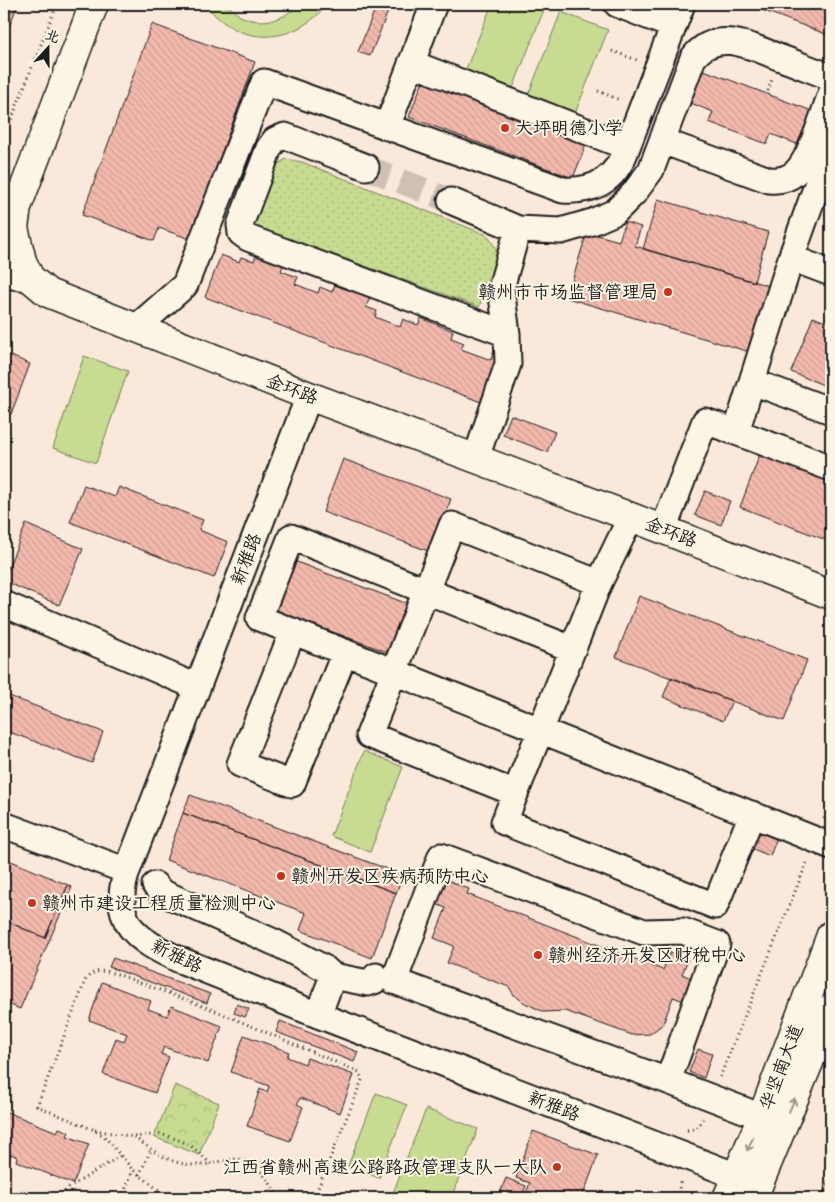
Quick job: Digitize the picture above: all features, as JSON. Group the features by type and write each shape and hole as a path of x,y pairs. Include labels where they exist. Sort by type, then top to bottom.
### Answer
{"street":[{"name":"金环路","path":"94,4 17,206 14,228 22,261 17,276 48,293 309,396 476,458 831,595"},
{"path":"387,127 434,4"},
{"path":"137,327 185,285 264,82 563,190 576,191 600,184 618,168 678,15 617,4"},
{"path":"451,202 518,229 561,231 592,222 615,212 634,193 651,170 693,58 699,50 709,44 728,41 746,44 831,77"},
{"path":"412,64 627,146"},
{"path":"662,141 769,180 785,179 795,173 805,161 831,94"},
{"path":"366,167 285,136 275,140 269,148 240,225 241,234 507,334"},
{"path":"736,432 791,258 831,146"},
{"path":"476,458 508,364 507,334 501,288 518,229"},
{"path":"791,258 831,273"},
{"path":"752,382 831,411"},
{"name":"新雅路","path":"309,396 127,871 122,887 121,905 126,922 140,937 160,951 180,960 743,1189"},
{"path":"664,530 706,421 831,468"},
{"path":"630,517 599,583 504,822 715,906 752,814"},
{"path":"515,794 369,735 452,525 599,583"},
{"path":"572,649 291,537 258,618 831,846"},
{"path":"4,604 197,687"},
{"path":"293,631 240,764 292,784 345,652"},
{"path":"4,825 127,871"},
{"path":"668,1081 717,944 683,931 644,932 440,856 394,981 762,1117"},
{"path":"155,885 161,892 276,943 324,968 333,976 363,983 374,981 376,976"},
{"name":"华坚南大道","path":"743,1189 762,1117 824,976 831,935"},
{"path":"318,1015 333,976"},
{"name":"华坚南大道","path":"743,1189 831,1009"}],"path":[{"path":"4,138 57,4"},
{"path":"171,1198 133,1170 104,1136 37,1106 86,979 92,973 105,971 216,1011 359,1072 362,1080 314,1198"},
{"path":"92,1129 134,1137 160,1134 190,1145 211,1164"},
{"path":"134,1137 161,1157 183,1165 197,1166 235,1159 246,1162 264,1175 277,1196"},
{"path":"139,1175 152,1150"},
{"path":"58,1198 70,1187 120,1156"},
{"path":"122,1198 133,1170"},
{"path":"267,1198 277,1196 297,1198"}],"green space":[{"path":"205,4 226,4 240,16 262,21 284,16 300,4 328,4 314,18 299,28 283,34 266,36 250,34 234,28 219,18"},
{"path":"492,4 537,4 545,7 511,93 464,74"},
{"path":"561,12 608,30 574,116 527,98"},
{"path":"286,159 302,162 487,235 496,248 496,259 479,307 251,225 273,167"},
{"path":"84,356 128,371 96,463 53,448"},
{"path":"364,751 403,767 370,852 331,836"},
{"path":"175,1085 219,1103 199,1155 154,1137"},
{"path":"376,1093 407,1105 379,1178 348,1166"},
{"path":"426,1109 478,1129 451,1198 391,1198"}],"building":[{"path":"4,4 18,4 8,29 4,27"},
{"path":"377,4 391,4 370,56 358,52"},
{"path":"746,4 831,4 831,36"},
{"path":"152,24 255,62 190,239 159,228 154,241 82,215"},
{"path":"701,69 812,111 799,145 771,134 767,144 709,122 713,112 688,102"},
{"path":"424,78 588,140 573,178 409,117"},
{"path":"658,199 768,232 754,282 643,249"},
{"name":"赣州市市场监督管理局","path":"625,222 641,227 635,246 769,286 750,352 567,298 587,232 619,241"},
{"path":"257,253 284,263 281,271 298,277 295,284 318,293 320,287 332,292 336,282 371,295 366,307 377,311 375,317 400,327 403,319 418,325 421,318 453,331 451,338 464,343 461,349 491,360 493,353 499,356 481,402 205,297 221,255 239,262 241,257 254,261"},
{"path":"813,317 831,324 831,388 791,372"},
{"path":"4,353 30,364 11,414 4,412"},
{"path":"511,415 555,432 547,452 503,435"},
{"path":"760,454 831,482 831,542 740,507"},
{"path":"343,459 451,499 431,552 323,512"},
{"path":"84,485 115,497 119,487 203,520 199,530 228,542 214,578 70,522"},
{"path":"705,491 730,501 721,525 695,515"},
{"path":"26,524 83,549 59,605 4,581"},
{"path":"294,561 408,604 390,653 276,611"},
{"path":"639,596 807,660 784,721 616,657"},
{"path":"671,677 732,701 723,721 663,697"},
{"path":"4,694 103,732 92,763 4,730"},
{"path":"190,795 403,875 396,893 183,813"},
{"name":"赣州开发区疾病预防中心","path":"183,813 396,893 372,958 300,930 306,913 166,860"},
{"path":"761,829 778,835 770,856 753,849"},
{"name":"赣州市建设工程质量检测中心","path":"4,858 68,885 45,938 4,920"},
{"name":"赣州经济开发区财税中心","path":"445,879 469,889 467,894 663,970 670,952 688,959 682,974 693,979 684,1001 673,997 663,1024 650,1034 632,1035 565,1011 544,1012 525,1003 514,995 509,987 447,963 454,946 434,938 446,908 436,904"},
{"path":"68,885 72,887 20,1009 4,1002 4,931 8,922 45,938"},
{"path":"113,958 210,994 207,1003 109,967"},
{"path":"102,982 151,1001 148,1009 167,1016 171,1006 222,1026 208,1063 164,1047 161,1054 169,1057 155,1093 103,1074 116,1038 124,1041 127,1034 89,1020"},
{"path":"237,1004 249,1009 245,1017 234,1013"},
{"path":"280,1021 358,1052 354,1062 276,1032"},
{"path":"244,1035 289,1052 287,1057 305,1064 307,1058 354,1075 340,1113 300,1098 297,1104 303,1107 290,1141 247,1126 260,1089 267,1092 269,1086 231,1072"},
{"path":"698,1049 712,1054 704,1078 689,1072"},
{"path":"4,1111 57,1132 59,1128 69,1132 67,1136 89,1144 73,1184 16,1161 17,1157 11,1154 9,1159 4,1157"},
{"name":"江西省赣州高速公路路政管理支队一大队","path":"533,1131 598,1155 582,1198 524,1198 530,1183 516,1178"},
{"path":"831,1173 831,1198 821,1198"},
{"path":"506,1178 526,1186 521,1198 498,1198"}],"tunnel":[{"path":"366,167 451,201"}],"place":[{"name":"大坪明德小学","path":"505,128"},
{"name":"赣州市市场监督管理局","path":"668,292"},
{"name":"赣州开发区疾病预防中心","path":"281,876"},
{"name":"赣州市建设工程质量检测中心","path":"32,903"},
{"name":"赣州经济开发区财税中心","path":"538,955"},
{"name":"江西省赣州高速公路路政管理支队一大队","path":"557,1167"}]}
